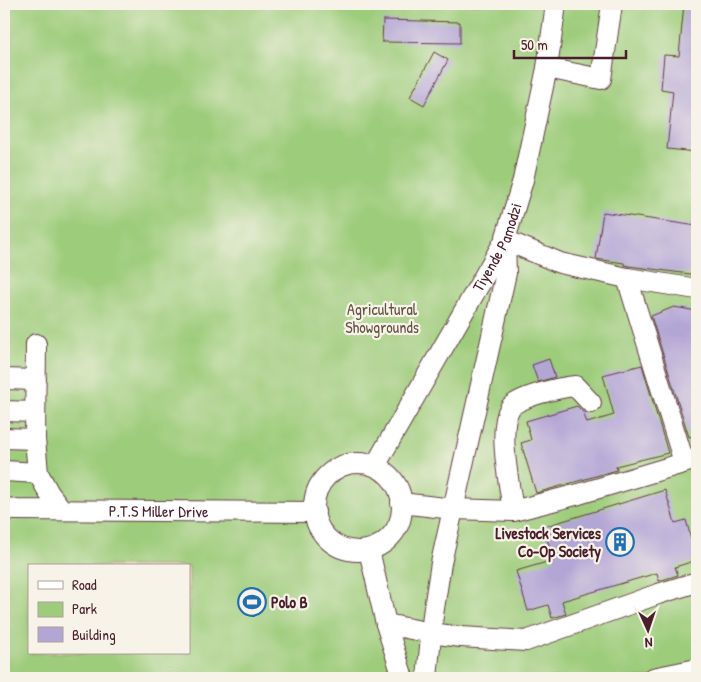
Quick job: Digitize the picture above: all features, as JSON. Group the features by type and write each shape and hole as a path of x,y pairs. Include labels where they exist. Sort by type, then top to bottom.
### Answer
{"lane":[{"name":"Tiyende Pamodzi","path":"375,466 505,240 523,180 547,68 556,4"},
{"path":"547,68 602,79 612,4"},
{"path":"427,678 441,563 506,273 505,240 560,263 627,278 697,289"},
{"path":"402,503 454,510 513,511 579,494 690,460 627,278"},
{"path":"36,344 34,439 38,473 62,510"},
{"path":"4,379 36,380"},
{"path":"513,511 504,431 510,408 525,399 563,387 575,386 591,403"},
{"path":"4,411 34,412"},
{"path":"4,438 34,439"},
{"path":"357,463 375,466 390,477 400,494 402,503 401,513 387,540 369,550 351,551 334,544 327,538 321,529 315,512 315,502 320,485 332,472 348,464 357,463"},
{"path":"4,471 38,473"},
{"name":"P.T.S Miller Drive","path":"4,506 16,510 315,512"},
{"path":"369,550 386,624 403,678"},
{"path":"386,624 431,633 526,641 697,582"},
{"path":"653,678 697,669"}],"green space":[{"name":"Agricultural Showgrounds","path":"4,4 697,4 697,678 4,678"}],"building":[{"path":"684,4 697,4 697,152 667,149 673,91 661,89 664,55 679,56"},
{"path":"383,20 460,22 460,43 382,42"},
{"path":"434,52 448,60 424,105 410,97"},
{"path":"603,212 697,226 697,275 629,266 624,265 624,263 596,259"},
{"path":"674,307 697,311 697,435 689,437 651,316"},
{"path":"549,359 555,377 538,382 532,365"},
{"path":"642,365 668,453 616,466 617,470 536,493 521,443 531,440 526,421 577,406 583,412 587,423 614,415 603,375"},
{"name":"Livestock Services Co-Op Society","path":"665,490 675,523 686,520 697,560 675,567 678,575 659,581 657,573 562,601 566,614 552,618 548,605 528,611 516,571 554,560 543,527"}],"place":[{"name":"Livestock Services Co-Op Society","path":"620,542"},
{"name":"Polo B","path":"252,602"}]}
